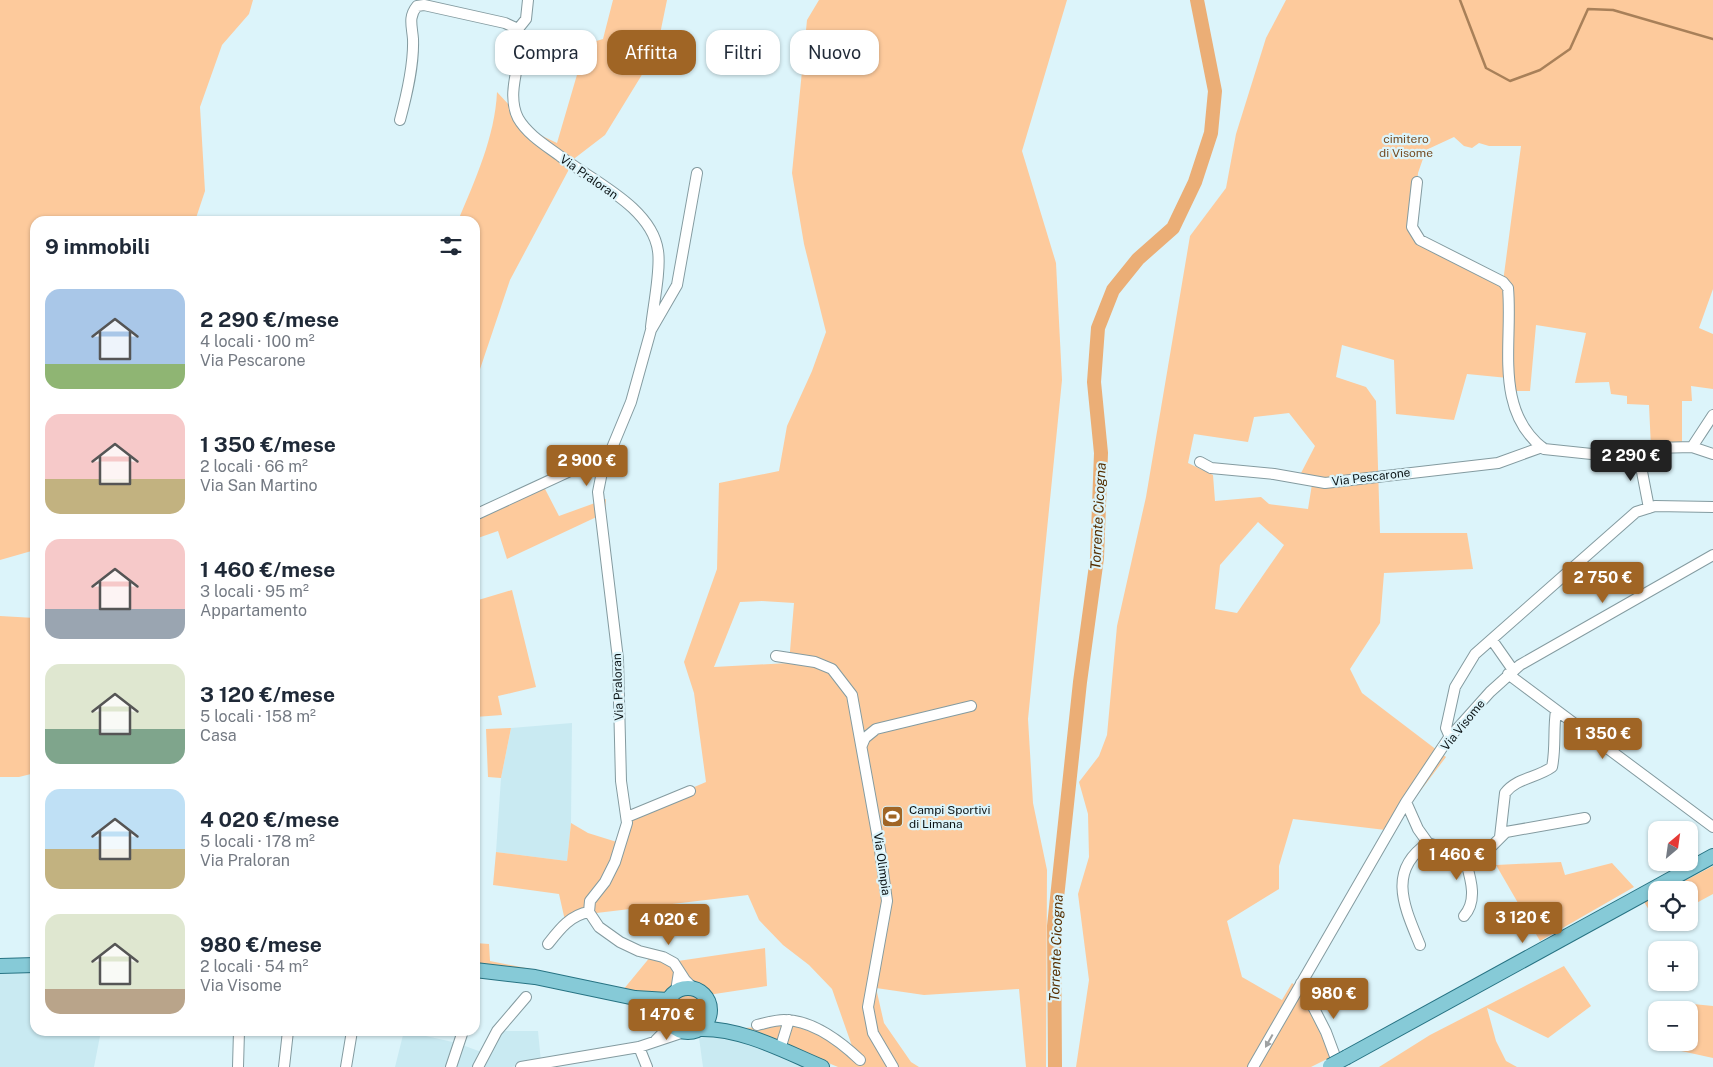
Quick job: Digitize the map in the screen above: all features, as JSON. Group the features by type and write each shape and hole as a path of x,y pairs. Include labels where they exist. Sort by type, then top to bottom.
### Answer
{"main road":[{"path":"1336,1064 1713,856"},
{"path":"0,966 30,965"},
{"path":"480,971 535,977 635,998 672,996 685,988 694,989 705,996 710,1008 721,1020 744,1036"},
{"path":"667,1019 672,996"},
{"path":"635,998 684,1032 714,1029 744,1036 822,1067"},
{"path":"700,1029 709,1016 710,1008"}],"street":[{"name":"Via Praloran","path":"528,0 526,19 518,29 521,41 513,88 518,118 534,137 633,208 648,226 659,252 651,330 631,402 602,472 598,492 618,659 621,781 627,817 624,837 615,862 605,882 590,901 589,912"},
{"path":"400,120 411,64 413,42 410,18 417,6 424,4 496,21 518,29"},
{"name":"Via Praloran","path":"651,330 677,285 697,173"},
{"path":"1417,182 1412,227 1420,240 1503,282 1508,288 1510,383 1514,408 1531,436 1544,449 1596,455 1692,447 1713,454"},
{"path":"1692,447 1713,415"},
{"name":"Via Pescarone","path":"1200,462 1211,468 1274,474 1325,483 1498,463 1542,446"},
{"path":"1634,451 1649,508"},
{"path":"480,514 583,465 609,455"},
{"path":"1450,737 1446,728 1455,687 1475,654 1636,512 1655,506 1713,507"},
{"name":"Via Visome","path":"1253,1067 1406,802 1450,737 1510,672 1713,555"},
{"path":"1492,640 1510,672 1556,711 1713,827"},
{"name":"Via Olimpia","path":"776,656 815,662 832,669 852,695 887,901 868,1007 873,1033 892,1067"},
{"path":"862,745 865,738 876,729 971,706"},
{"path":"1500,836 1504,793 1518,782 1543,774 1552,767 1556,739 1554,724 1556,711"},
{"path":"627,817 690,791"},
{"path":"1406,802 1418,829 1428,843 1455,852 1492,846 1506,832 1585,818"},
{"path":"1420,945 1408,915 1401,887 1411,860 1419,849 1428,843"},
{"path":"1463,851 1473,898 1470,908 1464,916"},
{"path":"548,944 572,918 589,912 599,927 620,942 639,951 667,958 679,969 685,980 694,989"},
{"path":"672,996 679,969"},
{"path":"1301,983 1326,1032 1336,1064"},
{"path":"478,1067 497,1031 526,997"},
{"path":"653,1042 661,1037 667,1019"},
{"path":"757,1025 789,1020 831,1036 860,1060"},
{"path":"780,1049 789,1020"},
{"path":"522,1067 639,1047 684,1032"},
{"path":"238,1067 239,1036"},
{"path":"284,1067 287,1036"},
{"path":"346,1067 351,1036"},
{"path":"451,1067 461,1036"},
{"path":"639,1047 647,1067"}],"shaded area":[{"path":"572,723 571,823 567,861 496,852 501,778 511,728"},
{"path":"0,969 30,969 30,1036 100,1036 94,1067 0,1067"},
{"path":"696,1016 744,1028 831,1064 830,1067 703,1067"},
{"path":"498,1031 538,1031 541,1062 511,1067 395,1067 403,1036 426,1036 457,1043 484,1053"}],"green space":[{"path":"0,0 253,0 249,14 222,45 200,107 205,191 197,216 30,216 30,551 0,560"},
{"path":"613,0 667,0 661,30 607,30 607,75 642,75 605,135 575,158 510,280 480,369 480,216 460,216 488,142 497,92 534,132 557,143 577,75 597,75 597,41 603,39"},
{"path":"819,0 1067,0 1022,151 1056,263 1062,380 1028,719 1033,803 1047,870 1046,1067 1026,1067 1019,989 924,995 876,988 884,1023 911,1062 919,1067 838,1067 744,1028 791,1025 852,1046 832,989 809,965 783,945 759,920 748,895 588,914 566,925 559,894 493,885 496,852 567,861 571,823 588,833 620,843 624,817 706,782 694,693 684,662 717,569 719,483 779,471 787,426 812,371 826,332 804,244 792,173 802,75 879,75 879,30 806,30 807,20","holes":["740,602 794,603 789,663 714,667"]},
{"name":"cimitero di Visome","path":"1286,0 1713,0 1713,289 1699,328 1713,334 1713,389 1691,386 1692,401 1682,401 1682,445 1651,448 1649,405 1627,404 1627,396 1611,394 1609,382 1575,383 1586,333 1536,325 1530,391 1508,391 1508,378 1467,374 1454,420 1396,414 1394,360 1342,345 1336,377 1366,387 1376,401 1380,533 1467,533 1473,569 1384,573 1380,623 1350,669 1362,693 1446,757 1412,802 1394,831 1293,819 1279,866 1279,889 1227,921 1242,977 1282,1000 1292,983 1300,989 1331,1057 1311,1067 1076,1067 1089,980 1078,894 1089,857 1088,814 1079,782 1099,756 1107,735 1117,626 1146,497 1190,236 1226,188 1236,134 1266,38","holes":["1454,137 1464,146 1472,148 1479,143 1489,146 1521,146 1503,282 1414,233 1418,173 1426,150","1289,413 1315,446 1300,475 1313,478 1308,509 1269,504 1261,497 1215,501 1213,475 1188,463 1194,434 1248,442 1254,417","1258,522 1284,545 1237,613 1215,609 1220,565"]},
{"path":"544,487 559,516 606,499 605,513 507,559 498,531 480,537 480,517"},
{"path":"512,590 536,687 498,696 502,715 480,717 480,600"},
{"path":"0,616 30,618 30,774 19,777 0,777"},
{"path":"511,728 501,778 488,777 486,729"},
{"path":"1561,862 1565,875 1612,863 1634,887 1540,941 1496,865"},
{"path":"1713,866 1713,894 1698,902 1698,881 1684,881"},
{"path":"1648,900 1648,908 1644,902"},
{"path":"480,943 489,944 490,961 536,970 533,975 480,973"},
{"path":"765,948 767,986 708,995 712,1021 701,1018 693,1025 685,1025 675,1018 673,1009 618,996 651,956 678,961"},
{"path":"1564,966 1591,1006 1548,1038 1487,1008 1496,1041 1506,1061 1517,1067 1379,1067 1430,1035"},
{"path":"1698,1004 1713,1006 1713,1058 1681,1051 1698,1051"}],"waterway":[{"name":"Torrente Cicogna","path":"1055,1067 1054,926 1080,682 1097,558 1101,453 1094,382 1098,328 1113,290 1138,259 1173,228 1195,182 1211,133 1215,91 1197,0"},
{"path":"1460,0 1486,68 1510,81 1540,70 1570,49 1588,9 1613,10 1713,39"}],"place":[{"name":"Campi Sportivi di Limana","path":"893,817"}]}
